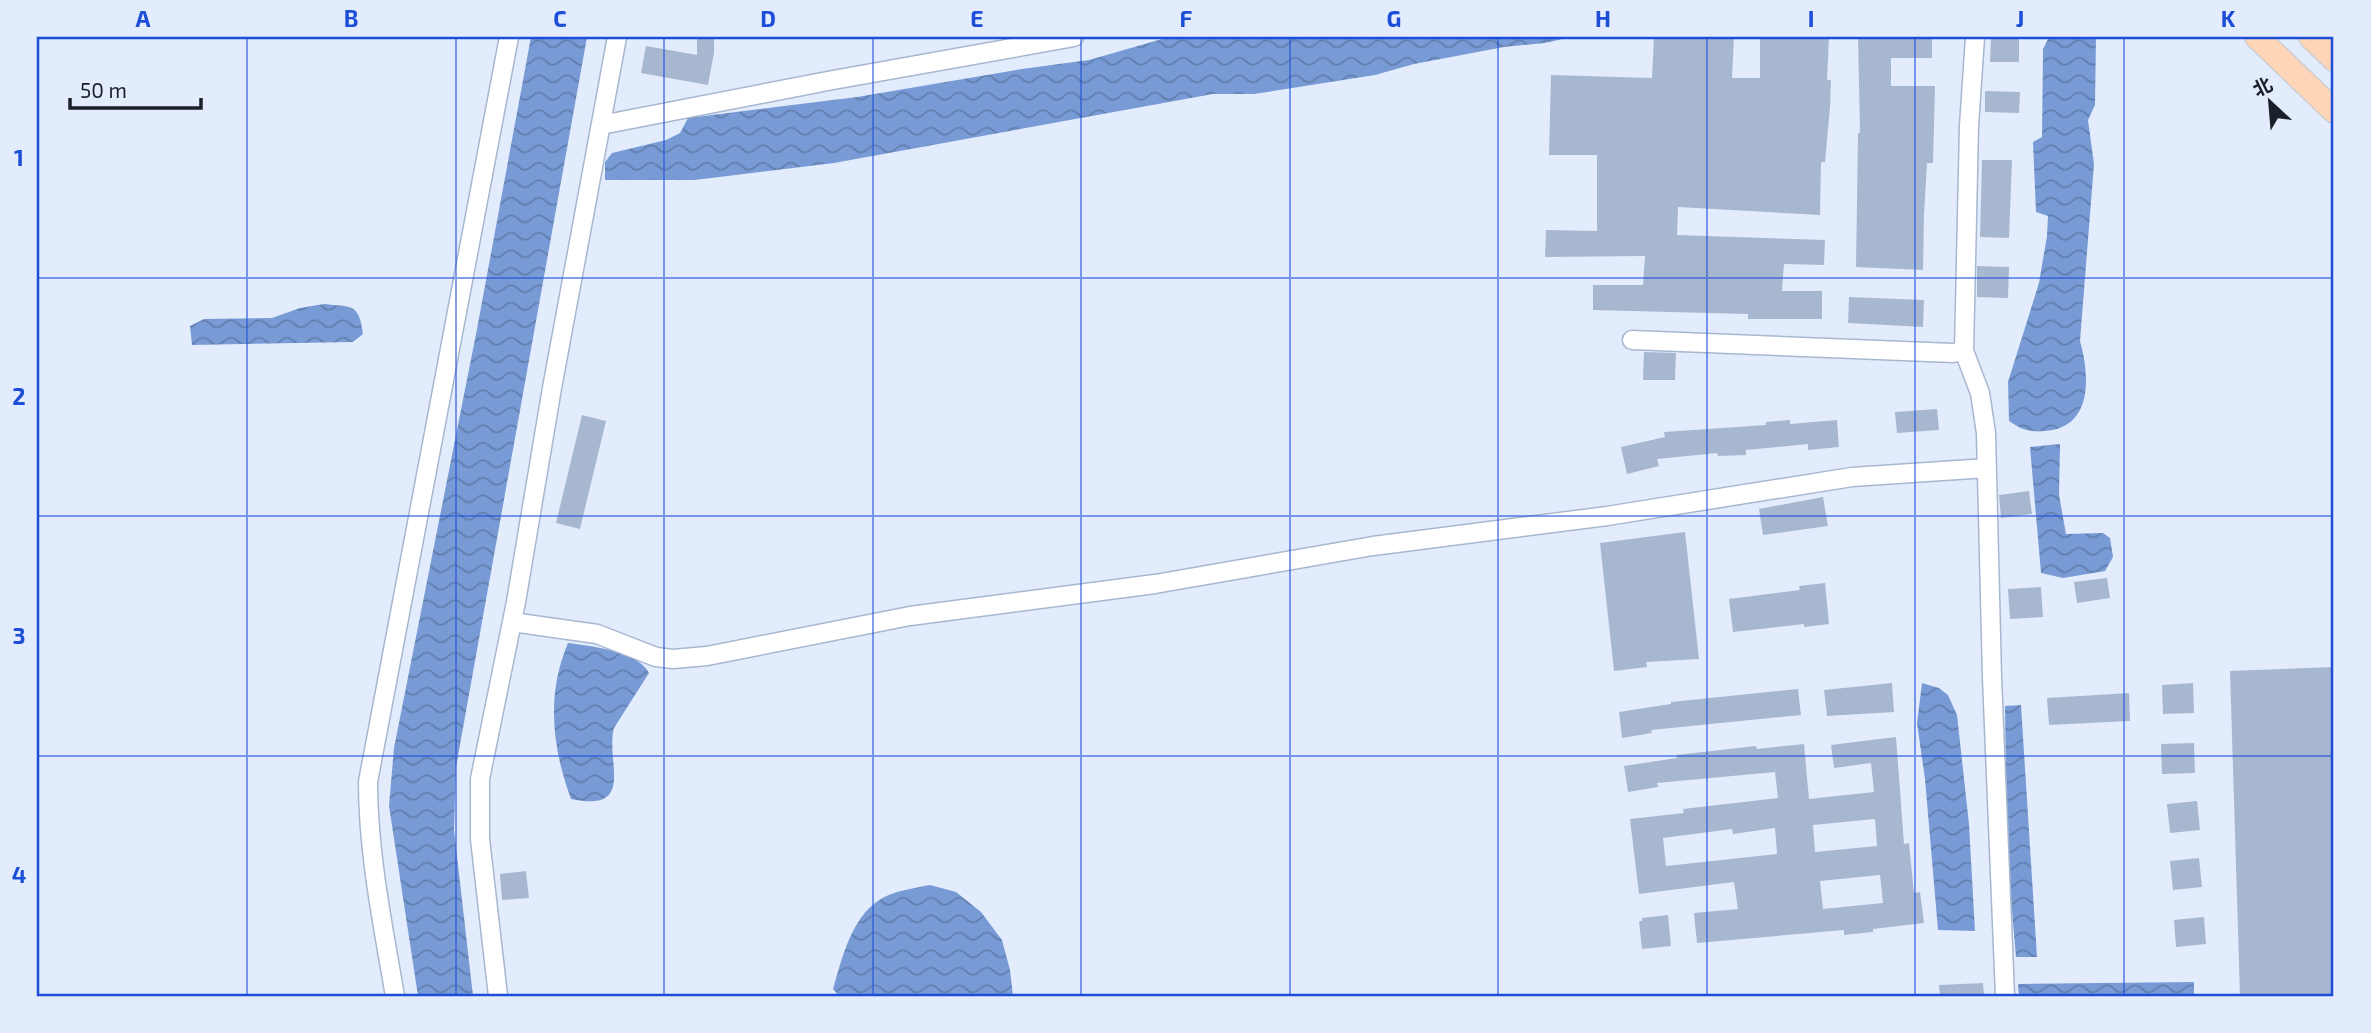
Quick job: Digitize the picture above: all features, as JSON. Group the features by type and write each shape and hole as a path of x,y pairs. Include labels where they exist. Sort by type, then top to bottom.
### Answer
{"main road":[{"path":"2257,37 2334,111"},
{"path":"2311,37 2334,60"}],"street":[{"path":"395,996 379,901 368,808 368,782 509,37"},
{"path":"498,996 480,839 480,779 512,622 617,37"},
{"path":"601,125 1074,37"},
{"path":"1975,37 1969,126 1964,351 1980,393 1986,433 1992,677 2005,996"},
{"path":"1632,340 1953,353 1964,351"},
{"path":"512,622 597,634 656,657 673,659 707,656 910,616 1155,583 1373,546 1607,516 1852,477 1987,468"}],"water":[{"path":"531,37 587,37 456,767 454,830 473,996 418,996 389,806 394,748 477,329"},
{"path":"1169,37 1571,37 1414,64 1375,75 1254,94 1213,94 834,163 695,180 605,180 605,162 612,153 666,140 680,133 688,118 857,97 1089,60"},
{"path":"2049,37 2096,37 2095,105 2088,120 2094,164 2080,341 2086,384 2080,411 2072,421 2060,428 2034,431 2009,421 2008,382 2039,283 2047,236 2048,216 2036,212 2033,142 2042,137 2043,49"},
{"path":"324,304 348,307 356,312 363,334 353,342 192,345 190,326 204,319 272,318 300,308"},
{"path":"2060,444 2059,495 2066,534 2103,533 2110,538 2113,557 2105,571 2063,578 2041,573 2030,447"},
{"path":"568,643 600,648 635,659 649,673 614,728 614,781 611,791 604,798 591,801 571,799 556,740 554,702 561,662"},
{"path":"1922,683 1939,688 1948,695 1957,715 1969,824 1975,931 1938,930 1925,779 1917,723"},
{"path":"2021,705 2037,957 2016,957 2007,854 2005,706"},
{"path":"930,885 956,892 981,912 1002,940 1013,996 839,996 833,989 847,945 853,931 870,907 897,892"},
{"path":"2194,982 2194,996 2019,996 2018,984"}],"building":[{"path":"697,37 714,37 708,85 641,73 646,46 697,55"},
{"path":"1654,37 1734,37 1732,78 1760,78 1760,37 1829,37 1827,80 1831,80 1830,107 1825,162 1821,162 1820,215 1678,207 1677,235 1825,240 1824,265 1784,264 1782,291 1822,291 1822,319 1748,319 1748,314 1593,310 1593,285 1643,285 1645,256 1545,257 1546,230 1597,231 1597,155 1549,155 1551,75 1652,78"},
{"path":"1858,37 1932,37 1932,58 1891,58 1891,86 1935,86 1933,163 1927,163 1923,270 1856,267 1860,133"},
{"path":"1991,37 2019,37 2019,62 1990,62"},
{"path":"1985,91 2020,92 2019,113 1985,112"},
{"path":"1982,160 2012,160 2009,238 1980,237"},
{"path":"1977,266 2009,267 2008,298 1977,297"},
{"path":"1849,297 1924,300 1923,327 1848,323"},
{"path":"1644,352 1676,353 1675,380 1643,380"},
{"path":"1937,409 1939,430 1897,433 1895,412"},
{"path":"582,415 606,421 580,529 556,523"},
{"path":"1790,420 1790,424 1837,420 1839,447 1808,450 1808,444 1746,450 1746,455 1718,456 1717,453 1657,459 1659,466 1627,474 1621,447 1665,437 1664,432 1766,425 1766,422"},
{"path":"2029,491 2032,514 2001,518 1999,495"},
{"path":"1823,497 1828,526 1763,535 1759,509"},
{"path":"1685,532 1699,659 1646,662 1647,667 1614,671 1600,543"},
{"path":"2107,578 2110,598 2077,603 2074,582"},
{"path":"1825,583 1829,624 1733,632 1729,599 1800,590 1799,586"},
{"path":"2041,587 2043,617 2010,619 2008,589"},
{"path":"2334,667 2334,996 2240,996 2230,671"},
{"path":"1892,683 1894,712 1827,716 1824,690"},
{"path":"2193,683 2194,713 2163,714 2162,685"},
{"path":"1798,689 1801,715 1651,730 1652,733 1622,738 1619,712 1671,702"},
{"path":"2129,693 2130,721 2049,725 2047,698"},
{"path":"1896,737 1904,844 1909,843 1914,893 1920,892 1924,923 1844,935 1844,930 1697,943 1694,913 1738,909 1734,882 1639,894 1630,819 1684,813 1683,809 1778,798 1775,772 1657,783 1658,787 1628,792 1624,766 1677,758 1676,755 1756,746 1757,749 1804,744 1809,799 1874,792 1871,763 1834,768 1831,745","holes":["1875,819 1877,846 1815,852 1813,825","1775,828 1777,854 1666,866 1663,838 1732,829 1733,834","1880,875 1883,903 1823,909 1820,881"]},
{"path":"2194,743 2195,773 2162,774 2161,744"},
{"path":"2197,801 2200,830 2170,833 2167,804"},
{"path":"2199,858 2202,887 2173,890 2170,861"},
{"path":"526,871 529,898 502,900 500,874"},
{"path":"1668,915 1671,946 1642,949 1639,921 1642,921 1642,918"},
{"path":"2204,917 2206,944 2176,947 2174,920"},
{"path":"1983,983 1984,996 1940,996 1939,985"}]}
